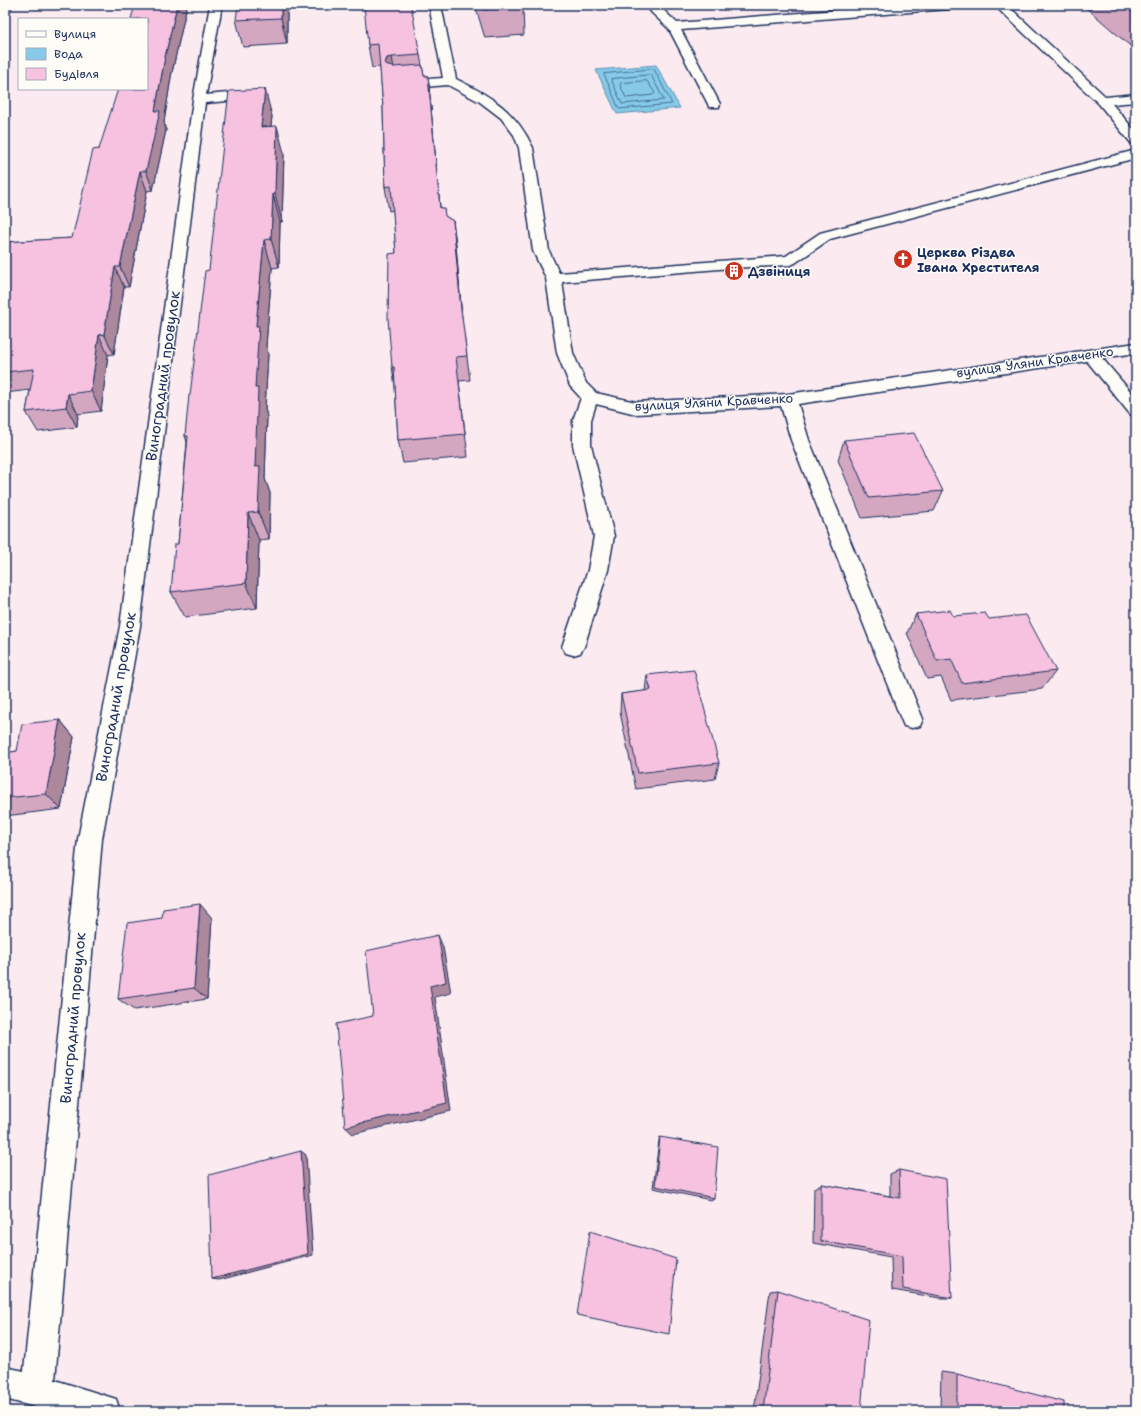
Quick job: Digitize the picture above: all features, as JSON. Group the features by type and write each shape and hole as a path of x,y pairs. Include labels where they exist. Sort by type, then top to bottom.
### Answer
{"street":[{"name":"Виноградний провулок","path":"38,1391 90,839 130,626 200,100 216,5"},
{"path":"435,5 450,81"},
{"path":"652,5 656,11 674,27 714,104"},
{"path":"674,27 908,6 962,5"},
{"path":"1000,5 1103,101 1136,140"},
{"path":"396,85 450,81 478,95 497,108 512,122 522,135 526,148 541,251 554,278 565,353 579,386 590,397 582,420 582,445 604,536 598,570 572,647"},
{"path":"200,100 239,96"},
{"path":"1103,101 1136,98"},
{"path":"554,278 790,260 825,236 1136,154"},
{"name":"вулиця Уляни Кравченко","path":"590,397 636,408 788,400 1136,348"},
{"path":"1090,354 1136,410"},
{"path":"788,400 800,440 912,719"},
{"path":"5,1383 38,1391 104,1411"}],"water":[{"path":"656,65 680,108 617,114 596,70"}],"building":[{"path":"135,5 177,5 155,111 160,111 146,171 140,171 120,267 115,267 104,334 99,335 91,391 68,394 66,407 26,412 34,369 5,372 5,242 72,238 93,150 99,149 118,90 148,90 148,18 131,18"},
{"path":"238,5 281,5 281,18 236,20"},
{"path":"411,5 420,55 387,58 385,63 388,66 393,67 422,65 424,76 428,76 440,208 444,208 445,216 453,221 467,356 456,357 465,434 398,440 394,367 392,367 388,318 389,254 396,253 391,186 385,187 383,108 378,44 368,45 364,6"},
{"path":"481,5 522,5 523,7 483,10"},
{"path":"1124,5 1136,5 1136,15"},
{"path":"265,89 261,127 277,126 275,194 273,194 271,239 264,240 256,326 259,326 255,388 258,388 255,467 260,466 258,512 248,513 246,583 171,592 175,544 178,544 188,436 185,436 189,395 205,271 209,270 229,91"},
{"path":"914,433 943,491 869,498 844,440"},
{"path":"950,610 953,616 985,613 989,619 1026,615 1056,671 962,683 951,659 937,661 916,614"},
{"path":"694,670 719,763 638,773 621,694 651,690 647,675"},
{"path":"60,720 46,794 5,798 5,753 17,751 22,724"},
{"path":"200,904 194,988 118,999 127,923 162,918 163,909"},
{"path":"438,935 446,982 430,986 447,1103 345,1127 336,1024 373,1016 366,951"},
{"path":"660,1137 718,1147 714,1198 655,1186"},
{"path":"301,1151 308,1254 212,1279 209,1175"},
{"path":"899,1170 946,1179 952,1298 903,1289 902,1256 821,1241 821,1184 900,1198"},
{"path":"590,1231 676,1259 669,1334 577,1315"},
{"path":"778,1290 869,1320 861,1411 763,1411"},
{"path":"957,1374 1064,1402 1064,1411 957,1411"}],"place":[{"name":"Церква Різдва Івана Хрестителя","path":"903,259"},
{"name":"Дзвіниця","path":"734,271"}]}
